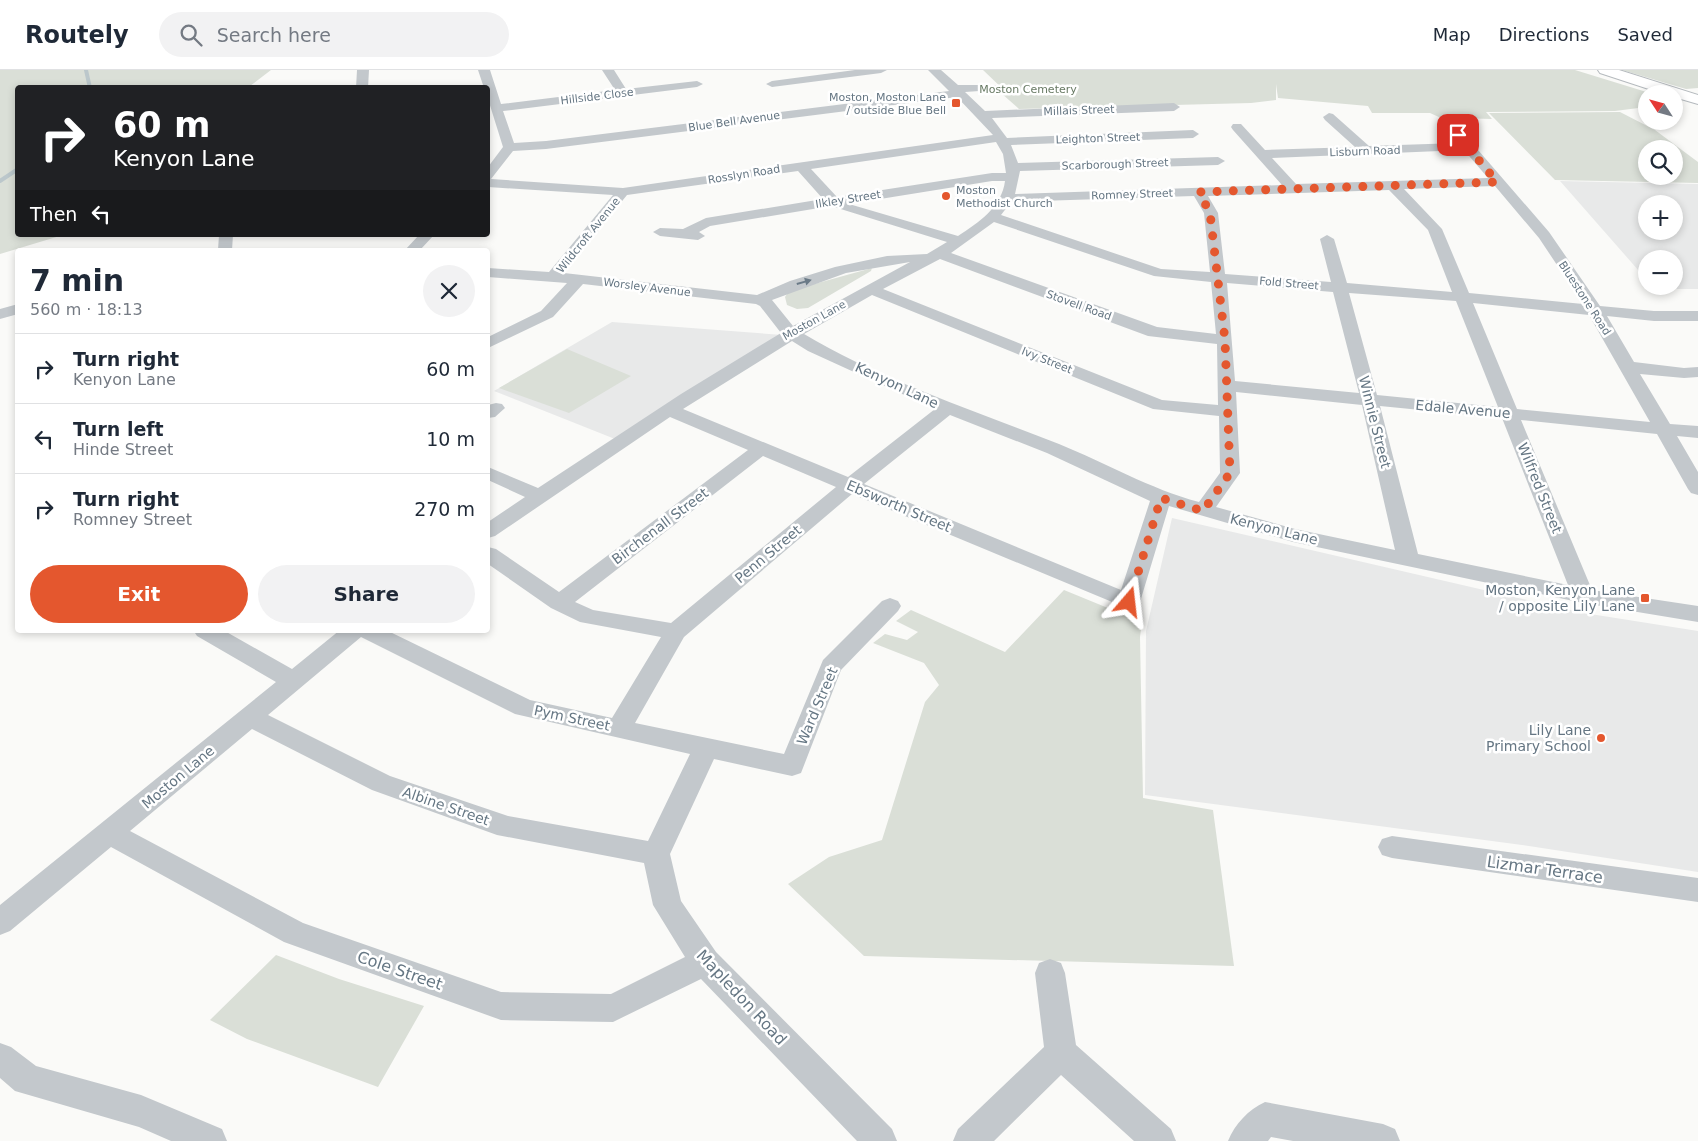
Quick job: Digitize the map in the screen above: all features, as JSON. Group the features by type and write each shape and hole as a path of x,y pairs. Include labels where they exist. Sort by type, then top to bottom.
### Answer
{"main road":[{"path":"1590,70 1639,85"},
{"path":"1605,70 1698,100"},
{"path":"1683,99 1698,104"}],"street":[{"path":"362,85 363,70"},
{"path":"484,70 489,85"},
{"path":"608,70 623,93"},
{"path":"772,84 881,70"},
{"path":"759,300 784,287 933,256 992,217 1007,198 1013,172 1002,140 984,115 934,70"},
{"name":"Hillside Close","path":"496,108 697,84"},
{"name":"Blue Bell Avenue","path":"509,147 546,146 994,87"},
{"path":"490,89 504,126 509,147 490,173"},
{"name":"Millais Street","path":"984,115 1174,107"},
{"path":"1329,117 1367,151"},
{"name":"Bluestone Road","path":"1449,124 1544,235 1595,310 1698,488"},
{"path":"490,128 504,126"},
{"path":"1237,128 1263,154 1293,189"},
{"name":"Leighton Street","path":"1002,140 1193,134"},
{"name":"Rosslyn Road","path":"490,183 622,192 1002,140"},
{"name":"Lisburn Road","path":"1263,154 1467,146"},
{"name":"Scarborough Street","path":"1013,172 1218,161"},
{"path":"801,166 834,202 958,241"},
{"name":"Ilkley Street","path":"660,232 692,235 706,222 992,177 1013,172"},
{"name":"Romney Street","path":"1007,198 1497,182"},
{"name":"Wilfred Street","path":"1392,185 1435,229 1583,596"},
{"name":"Wildcroft Avenue","path":"553,277 622,192"},
{"path":"1199,192 1210,213 1225,340 1230,473 1203,511"},
{"name":"Fold Street","path":"992,217 1159,273 1461,297 1654,316 1698,316"},
{"path":"414,248 426,237"},
{"name":"Winnie Street","path":"1327,239 1370,401 1408,558"},
{"name":"Stovell Road","path":"933,256 1154,332 1225,340"},
{"name":"Moston Lane","path":"490,530 669,410 791,333 870,289 905,263"},
{"name":"Worsley Avenue","path":"490,272 578,279 759,300"},
{"path":"490,342 547,314 578,279"},
{"name":"Ivy Street","path":"870,289 1160,404 1229,412"},
{"path":"759,300 766,303 779,322 791,333"},
{"path":"0,314 15,310"},
{"name":"Kenyon Lane","path":"791,333 820,350 948,408 1054,449 1161,498 1293,535 1583,596 1698,614"},
{"path":"1628,367 1684,373 1698,372"},
{"name":"Edale Avenue","path":"1228,386 1698,432"},
{"name":"Penn Street","path":"619,728 676,632 687,621 850,485 948,408"},
{"name":"Ebsworth Street","path":"669,410 1129,602 1161,498"},
{"name":"Birchenall Street","path":"559,603 761,449"},
{"path":"490,474 539,496"},
{"path":"490,555 559,603 588,617 676,632"},
{"name":"Ward Street","path":"792,766 831,666 890,606"},
{"path":"211,633 294,680"},
{"name":"Moston Lane","path":"0,922 351,633"},
{"name":"Pym Street","path":"372,633 524,708 792,766"},
{"name":"Albine Street","path":"250,716 381,783 507,827 656,854"},
{"path":"656,854 706,748"},
{"name":"Cole Street","path":"110,833 294,933 501,1006 613,1008 705,962"},
{"name":"Lizmar Terrace","path":"1392,847 1698,890"},
{"name":"Mapledon Road","path":"656,854 667,905 705,962 880,1141"},
{"path":"1050,973 1061,1053 1159,1141"},
{"path":"970,1141 1061,1053"},
{"path":"0,1058 27,1080 141,1111 210,1141"},
{"path":"1245,1141 1265,1119 1383,1141"}],"shaded area":[{"path":"1560,181 1638,183 1638,185 1698,184 1698,289 1683,289 1683,250 1638,250 1638,270"},
{"path":"612,322 783,335 615,439 494,391"},
{"path":"1172,518 1584,613 1698,631 1698,872 1522,845 1145,795 1146,631"}],"green space":[{"path":"0,70 271,70 251,85 15,85 15,237 56,237 0,254"},
{"name":"Moston Cemetery","path":"983,70 1575,70 1638,89 1638,108 1615,111 1486,112 1492,119 1458,118 1455,115 1441,118 1430,113 1372,113 1368,106 1278,98 1276,84 1276,100 1251,103 1019,109 1001,93 1006,92"},
{"path":"1622,70 1698,70 1698,88 1686,89 1683,88 1683,85 1673,85"},
{"path":"1620,112 1638,121 1638,130 1655,130 1668,140 1638,140 1638,182 1555,180 1489,113"},
{"path":"1683,151 1698,162 1698,183 1683,183"},
{"path":"872,268 871,271 808,308 797,309 787,305 785,297 789,291"},
{"path":"567,349 631,376 569,413 499,388"},
{"path":"1064,590 1142,622 1140,637 1143,798 1213,810 1234,966 864,956 788,884 829,857 882,840 925,702 939,685 924,663 873,643 885,634 907,640 918,632 896,621 911,610 1005,652"},
{"path":"276,955 339,979 424,1006 378,1087 247,1039 210,1020"}],"waterway":[{"path":"86,70 89,85"},
{"path":"0,181 15,171"}],"place":[{"name":"Moston, Moston Lane / outside Blue Bell","path":"956,103"},
{"name":"Moston Methodist Church","path":"946,196"},
{"name":"Moston, Kenyon Lane / opposite Lily Lane","path":"1645,598"},
{"name":"Lily Lane Primary School","path":"1601,738"}],"route":[{"path":"1129,602 1161,498 1203,511 1230,473 1225,340 1210,213 1199,192 1497,182 1458,135"}]}
